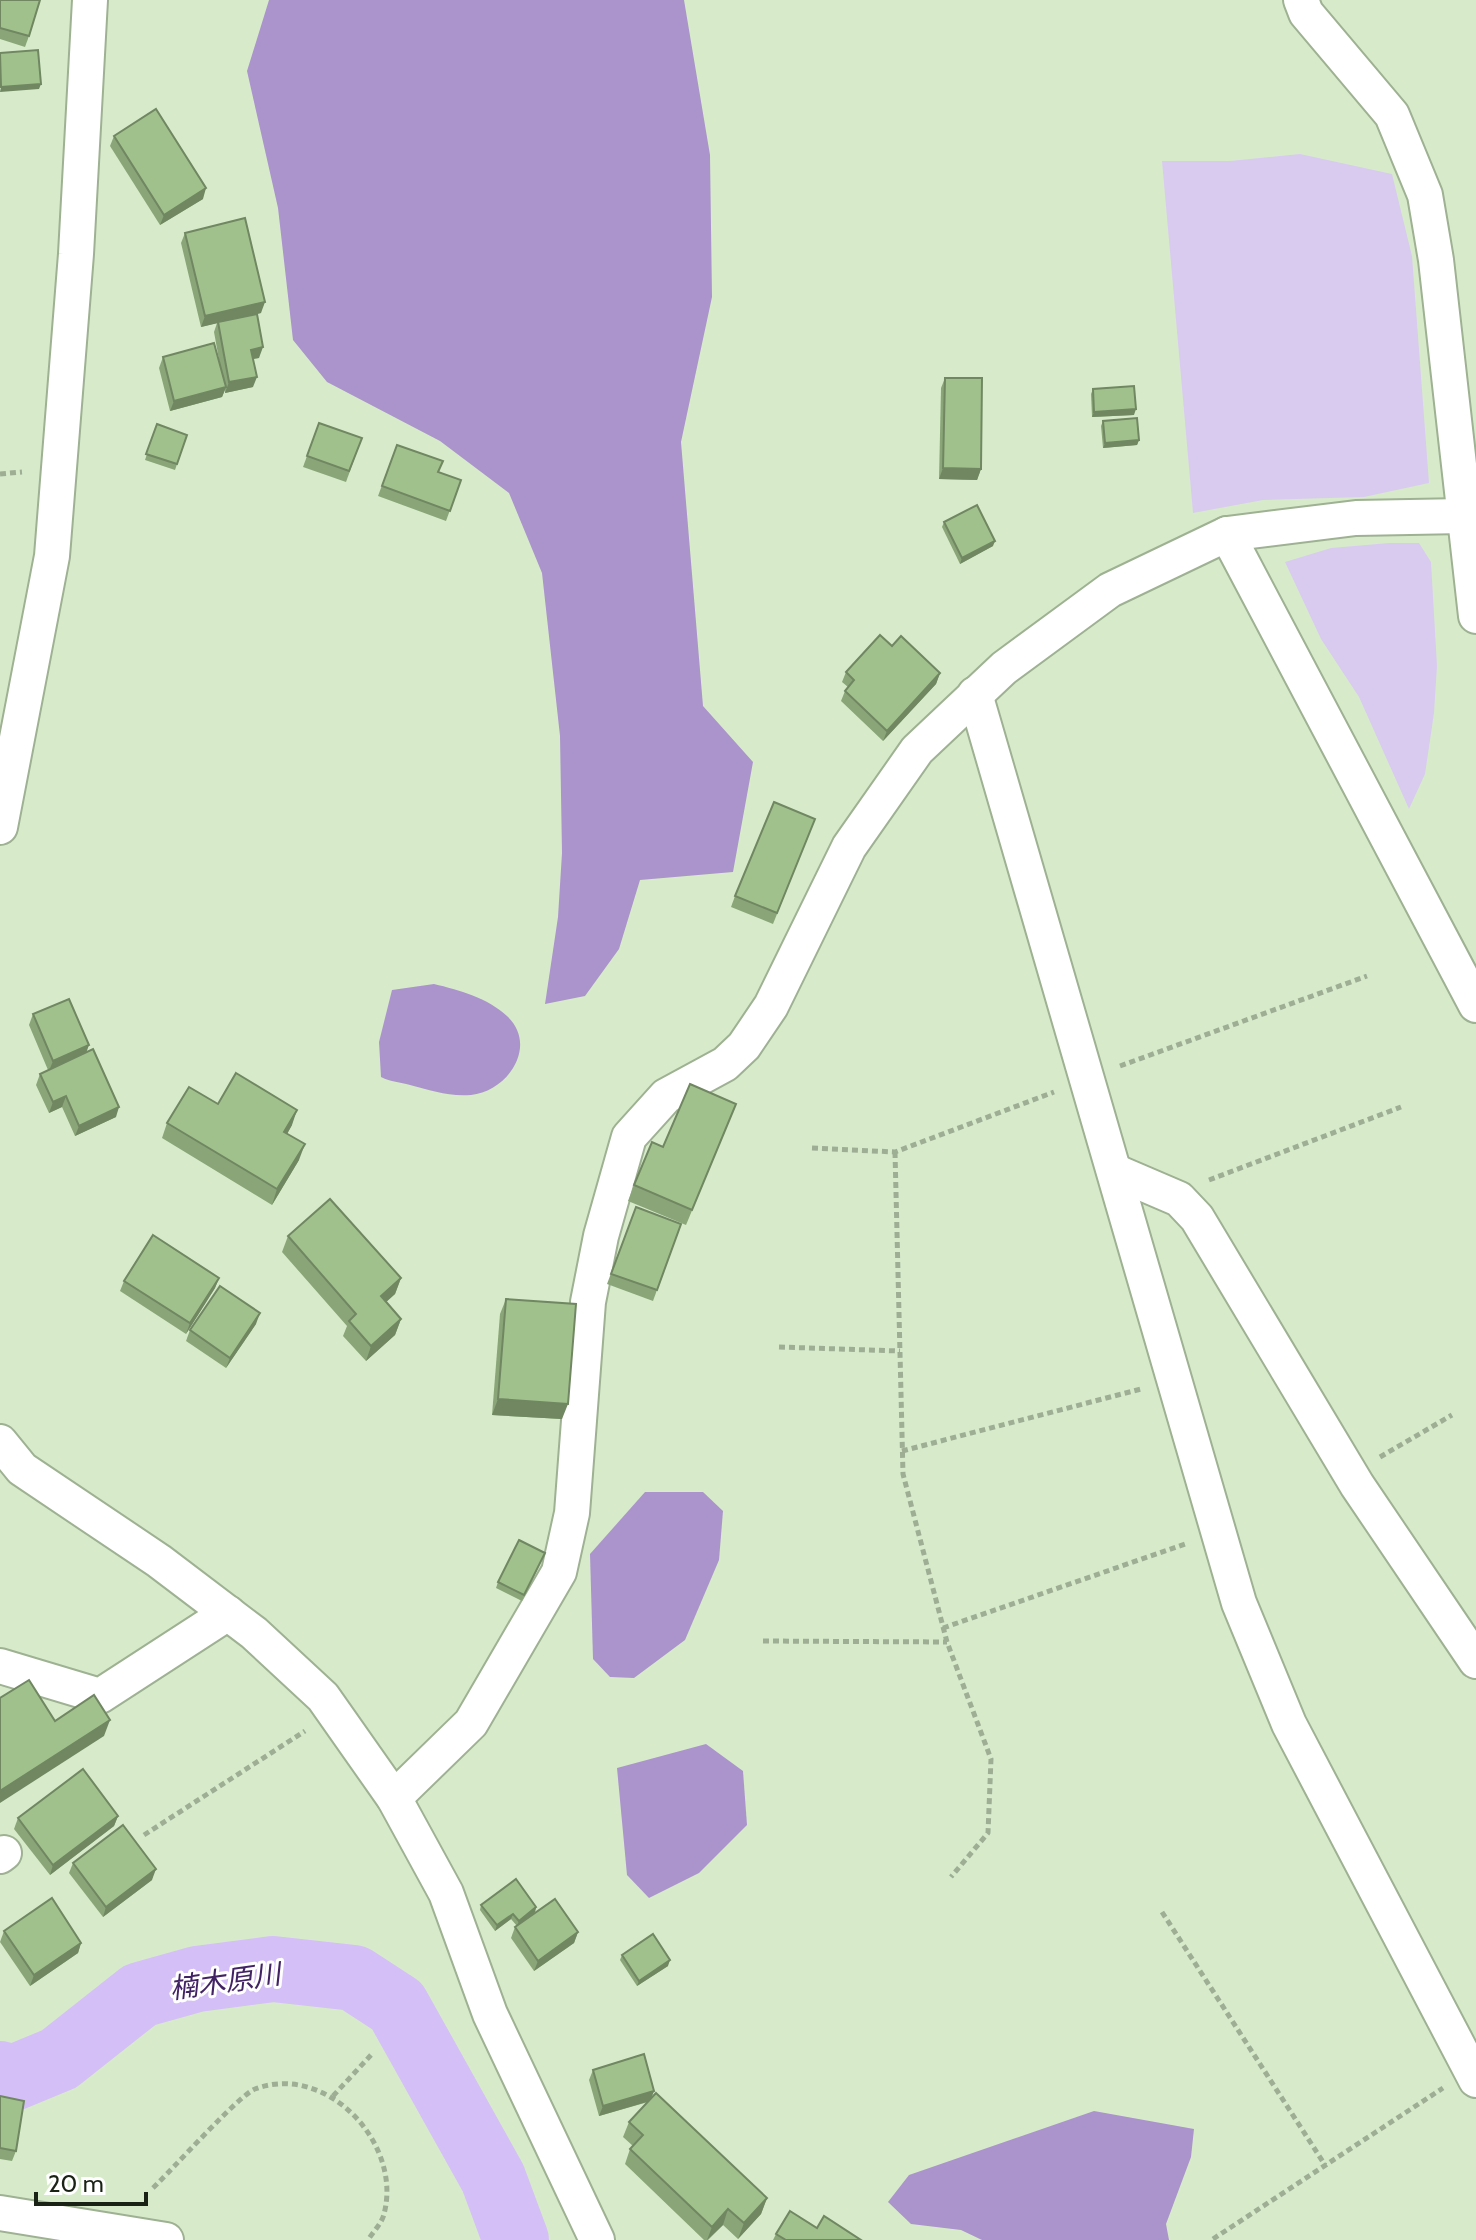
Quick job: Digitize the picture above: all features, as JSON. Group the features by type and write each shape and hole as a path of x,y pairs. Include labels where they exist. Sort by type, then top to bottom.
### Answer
{"street":[{"path":"0,827 52,556 76,254 90,0"},
{"path":"1301,0 1306,13 1392,115 1425,195 1436,260 1476,616"},
{"path":"394,1798 471,1723 559,1572 572,1513 588,1302 601,1236 629,1137 666,1096 725,1064 744,1046 771,1006 849,847 917,750 975,694 1110,590 1227,534 1356,518 1464,516"},
{"path":"1227,534 1476,1005"},
{"path":"975,694 1239,1603 1289,1724 1463,2082"},
{"path":"1116,1172 1179,1199 1197,1218 1357,1485 1476,1661"},
{"path":"0,1442 11,1470 159,1561 228,1613 323,1697 394,1798 446,1893 490,2014 597,2240"},
{"path":"0,1666 100,1696 228,1613"},
{"path":"0,2213 166,2240"}],"path":[{"path":"0,474 22,472"},
{"path":"1104,1071 1367,976"},
{"path":"812,1148 895,1152 1062,1089"},
{"path":"1208,1180 1401,1107"},
{"path":"895,1152 903,1474 947,1642 991,1759 988,1833 951,1877"},
{"path":"779,1347 900,1351"},
{"path":"902,1451 1146,1388"},
{"path":"1376,1460 1452,1415"},
{"path":"943,1628 1193,1541"},
{"path":"763,1641 947,1642"},
{"path":"144,1835 312,1726"},
{"path":"1162,1912 1325,2165"},
{"path":"333,2096 371,2055"},
{"path":"1213,2239 1325,2165 1463,2082"},
{"path":"153,2188 253,2090 287,2085 333,2096 369,2129 382,2159 384,2215 368,2240"}],"shaded area":[{"path":"269,0 684,0 710,155 712,297 681,442 703,706 753,762 733,872 640,880 619,949 585,996 545,1004 558,917 562,853 560,736 542,573 509,493 440,441 327,382 293,340 278,208 247,71"},
{"path":"1300,154 1392,174 1412,256 1429,483 1364,497 1263,500 1193,513 1162,161 1230,161"},
{"path":"1419,543 1431,562 1437,666 1434,713 1425,774 1409,809 1359,697 1321,639 1285,562 1331,548"},
{"path":"434,984 491,1004 507,1016 516,1028 520,1041 519,1053 507,1077 496,1086 471,1095 455,1095 381,1077 379,1042 392,990"},
{"path":"645,1492 703,1492 723,1511 719,1560 685,1640 634,1678 610,1677 593,1659 590,1554"},
{"path":"706,1744 743,1771 747,1825 699,1873 649,1898 627,1875 617,1768"},
{"path":"1094,2111 1194,2129 1191,2157 1166,2224 1169,2240 982,2240 961,2230 911,2224 888,2202 909,2175"}],"building":[{"path":"0,0 40,0 29,36 0,28"},
{"path":"38,50 41,84 1,87 0,53"},
{"path":"156,109 206,188 164,215 114,136"},
{"path":"245,218 265,302 205,316 185,233"},
{"path":"257,314 263,347 251,350 257,377 229,382 218,322"},
{"path":"214,343 226,387 174,401 163,357"},
{"path":"945,378 982,378 981,469 943,468"},
{"path":"1134,386 1136,409 1094,412 1093,389"},
{"path":"1137,418 1139,440 1105,443 1103,421"},
{"path":"319,423 362,438 349,471 307,456"},
{"path":"157,424 187,435 177,464 146,454"},
{"path":"397,445 443,461 438,472 461,480 450,511 382,486"},
{"path":"977,505 995,541 962,558 944,522"},
{"path":"880,635 892,646 901,636 940,673 887,731 845,691 854,680 846,672"},
{"path":"774,802 815,819 777,913 735,896"},
{"path":"69,999 89,1045 53,1061 33,1014"},
{"path":"93,1049 119,1107 79,1126 66,1096 53,1102 40,1074"},
{"path":"236,1073 297,1110 284,1132 305,1144 277,1189 167,1123 189,1087 218,1104"},
{"path":"690,1084 736,1104 692,1210 634,1185 652,1142 663,1147"},
{"path":"330,1199 401,1278 381,1296 401,1319 371,1346 349,1321 356,1314 288,1236"},
{"path":"636,1207 681,1224 657,1290 611,1274"},
{"path":"153,1235 219,1278 190,1323 124,1281"},
{"path":"220,1286 260,1313 230,1358 190,1330"},
{"path":"506,1299 576,1304 568,1404 498,1399"},
{"path":"519,1540 545,1553 524,1595 498,1582"},
{"path":"29,1680 55,1721 94,1695 110,1720 0,1791 0,1698"},
{"path":"83,1769 118,1816 53,1865 18,1818"},
{"path":"123,1825 156,1869 106,1907 73,1863"},
{"path":"516,1879 536,1907 519,1921 513,1914 497,1925 481,1905"},
{"path":"52,1898 81,1943 34,1975 4,1931"},
{"path":"555,1899 578,1932 538,1961 515,1927"},
{"path":"653,1934 670,1960 639,1981 622,1955"},
{"path":"644,2054 654,2091 603,2106 593,2070"},
{"path":"656,2093 767,2198 744,2223 728,2209 712,2227 630,2149 643,2135 629,2122"},
{"path":"0,2096 24,2101 16,2151 0,2148"},
{"path":"790,2211 817,2228 824,2216 861,2240 786,2240 776,2234"}],"waterway":[{"name":"楠木原川","path":"0,2074 13,2078 59,2059 140,1995 197,1979 273,1969 354,1978 397,2006 493,2178 516,2240"}]}
